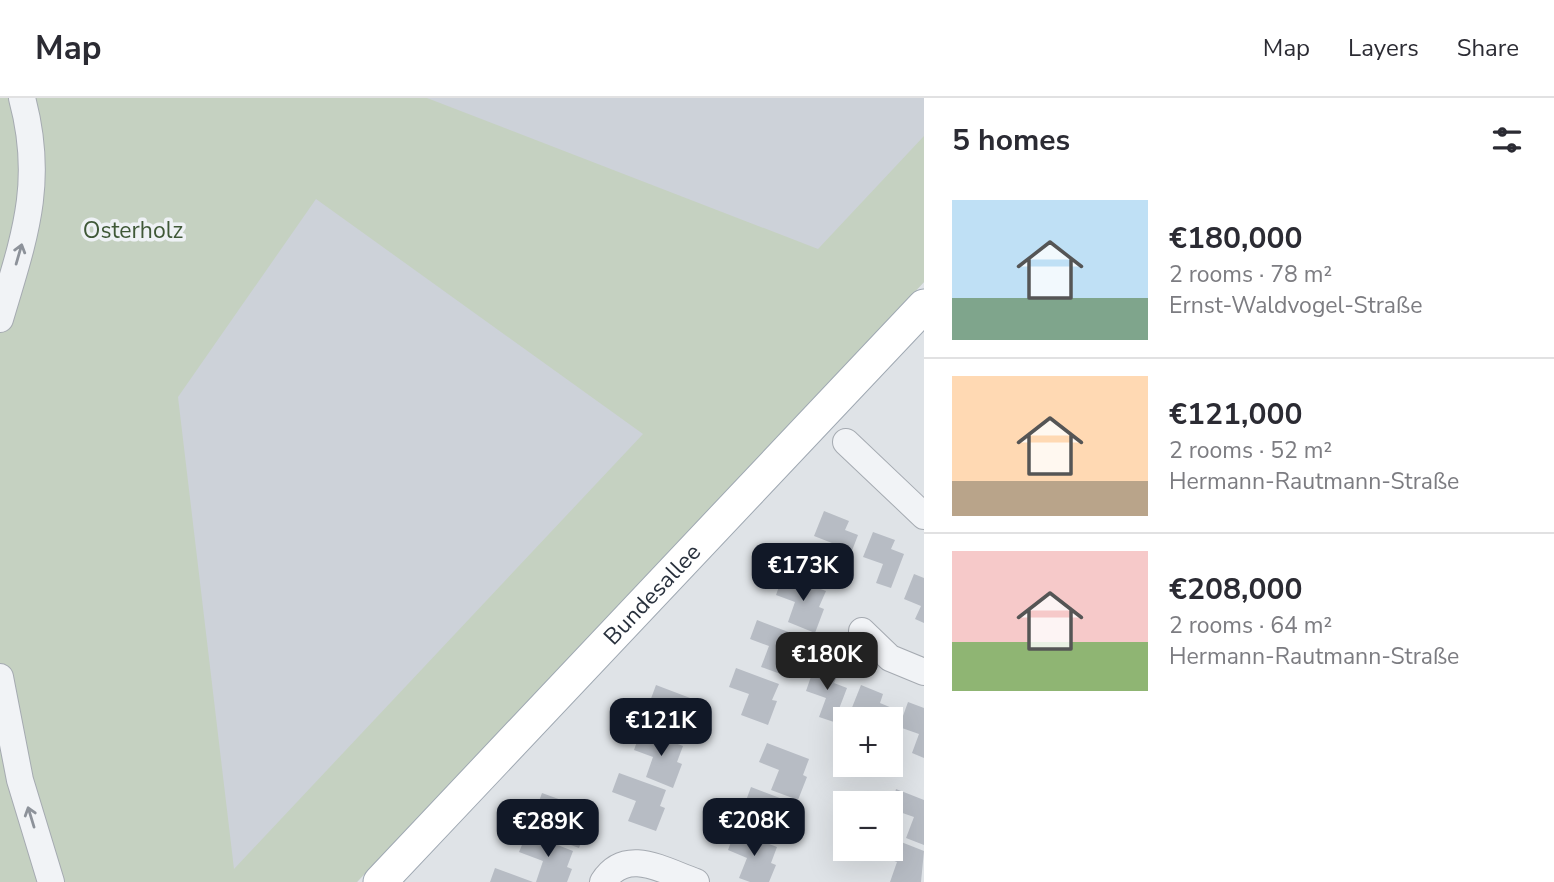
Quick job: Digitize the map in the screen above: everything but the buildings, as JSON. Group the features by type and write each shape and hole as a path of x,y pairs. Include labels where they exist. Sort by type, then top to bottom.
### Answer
{"main road":[{"name":"Bundesallee","path":"380,882 924,306"}],"street":[{"path":"0,319 29,220 31,201 28,122 22,98"},
{"path":"846,442 924,516"},
{"path":"862,631 890,658 924,672"},
{"path":"0,677 20,780 51,882"},
{"path":"603,882 622,863 639,861 696,882"}],"shaded area":[{"path":"0,98 924,98 924,282 357,882 0,882"}],"green space":[{"name":"Osterholz","path":"0,98 427,98 818,249 924,136 924,282 357,882 0,882","holes":["316,199 643,434 234,869 178,397"]}]}
